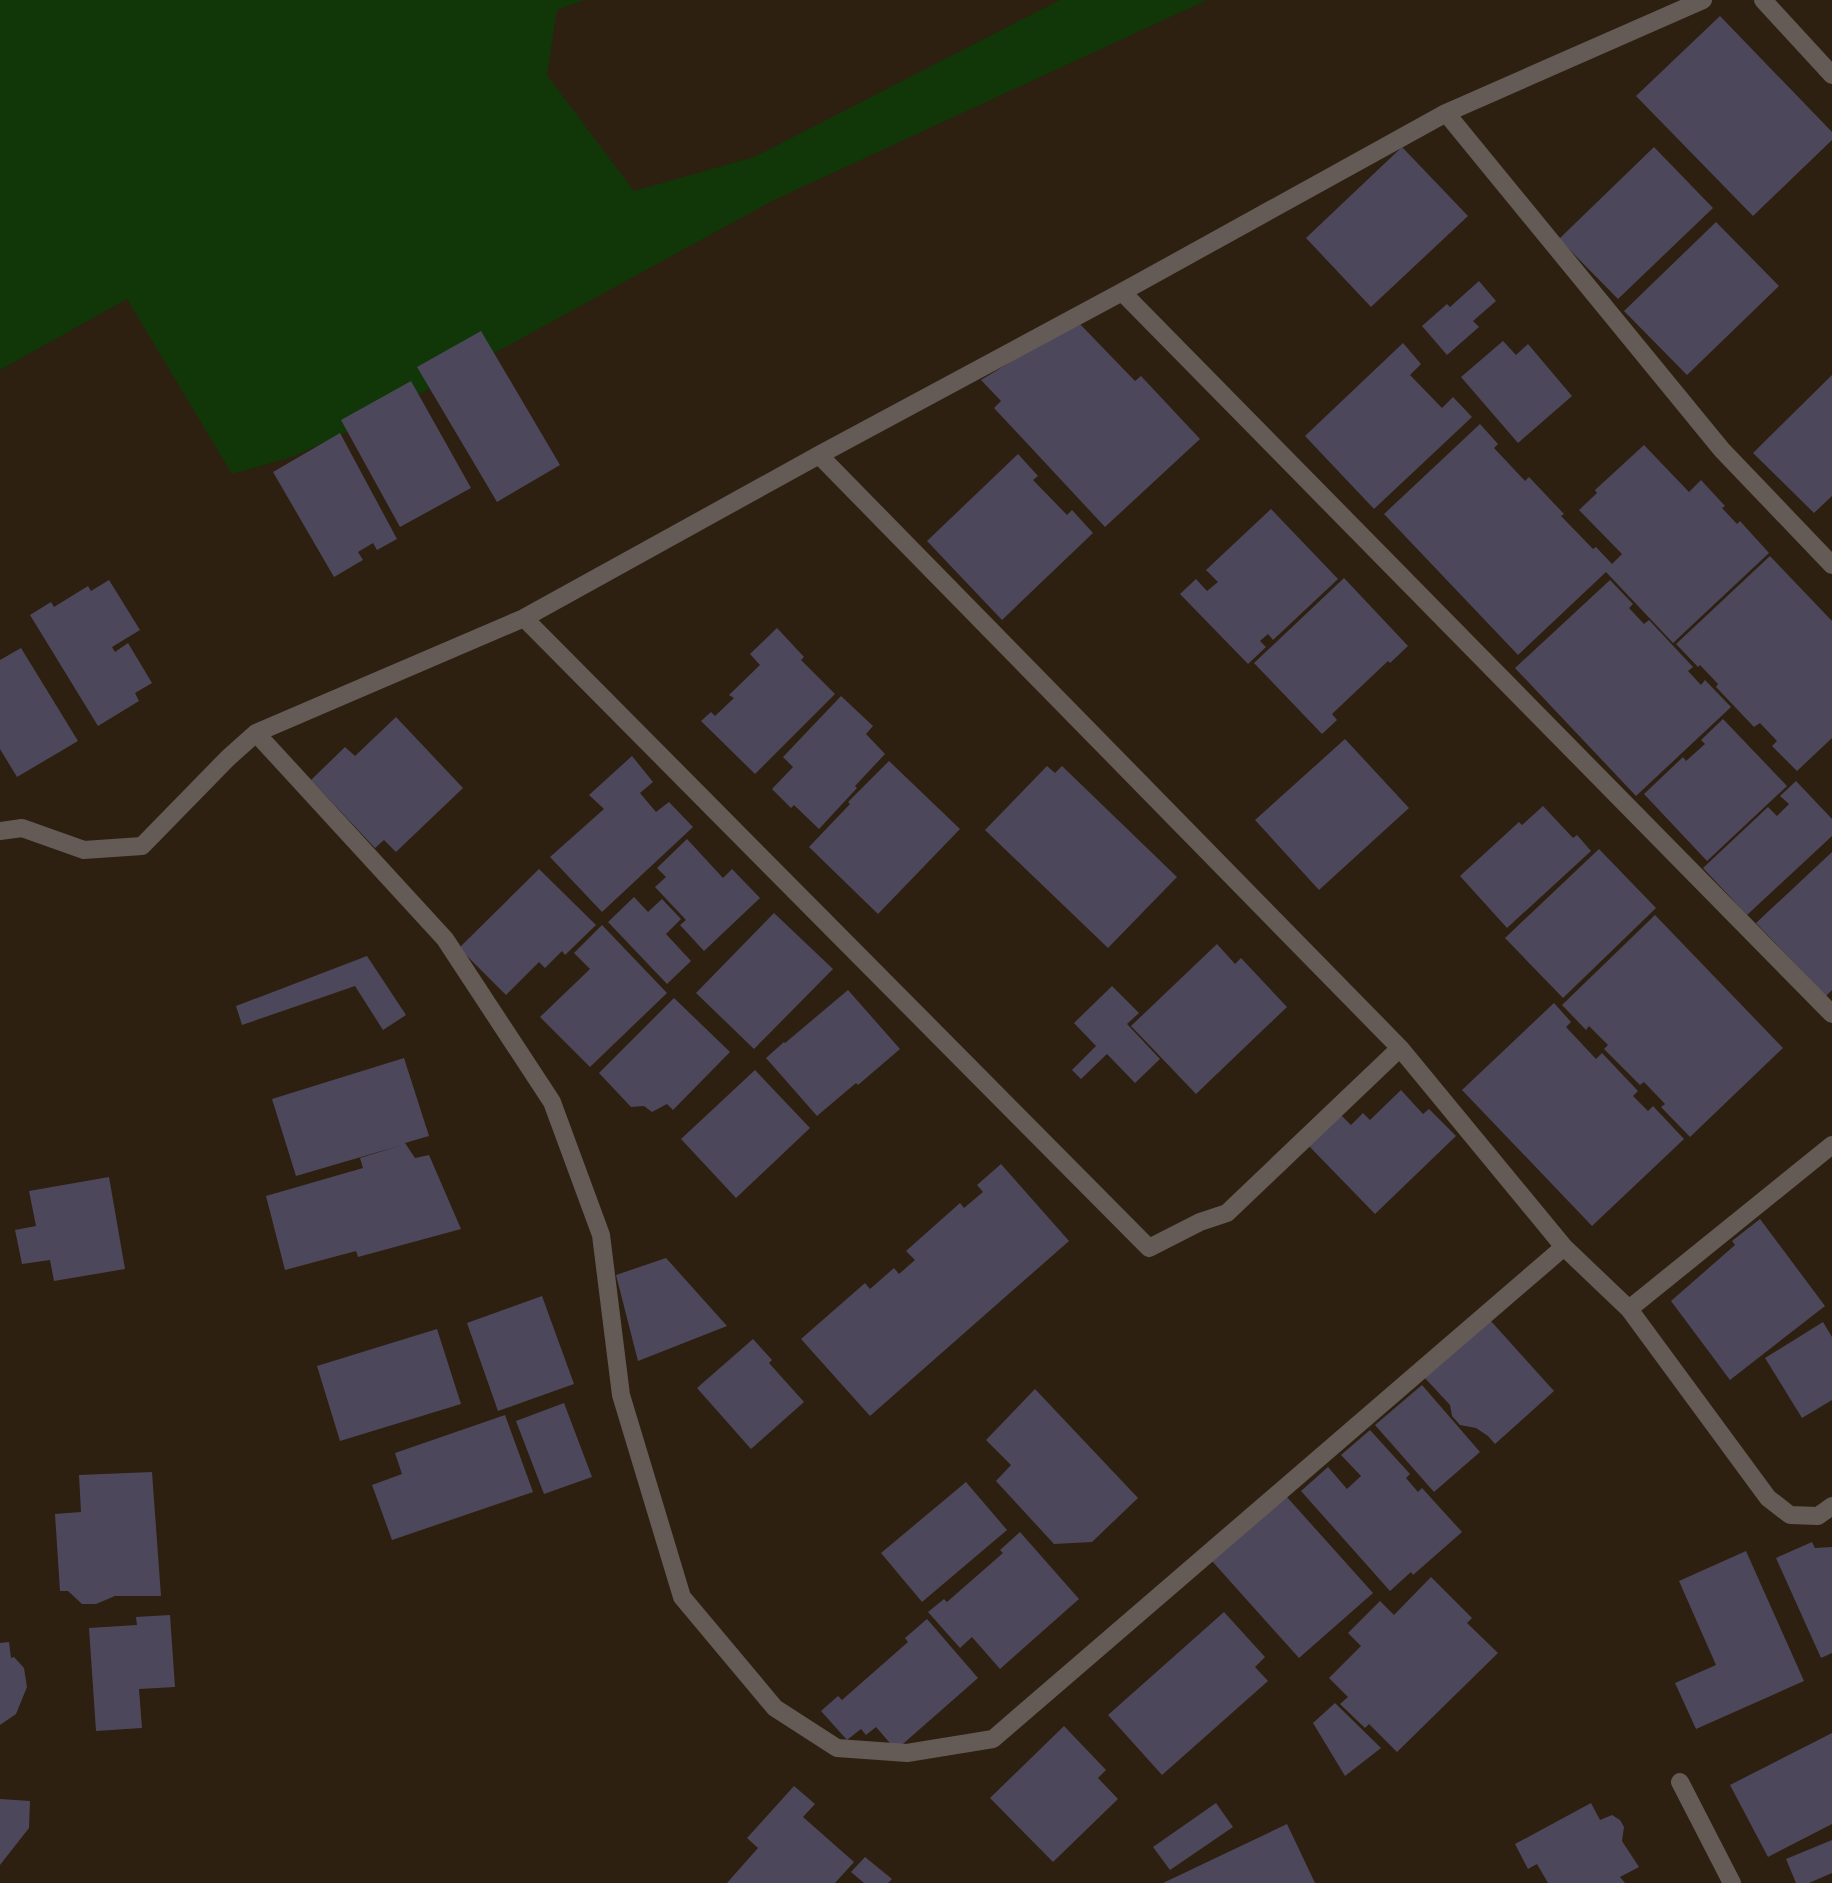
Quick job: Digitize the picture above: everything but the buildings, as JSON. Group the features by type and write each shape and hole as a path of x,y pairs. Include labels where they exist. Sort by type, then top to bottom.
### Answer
{"street":[{"path":"0,831 22,828 84,850 142,846 228,758 256,733 524,618 1446,113 1703,0"},
{"path":"1763,0 1832,75"},
{"path":"1446,113 1722,450 1832,565"},
{"path":"1122,292 1832,1014"},
{"path":"819,455 1400,1048 1564,1248 1629,1310 1768,1498 1790,1515 1818,1516 1832,1506"},
{"path":"524,618 1149,1248 1200,1222 1227,1213 1400,1048"},
{"path":"256,733 446,939 552,1102 601,1235 621,1395 682,1598 775,1708 837,1748 907,1753 993,1739 1564,1248"},
{"path":"1629,1310 1832,1145"},
{"path":"1680,1782 1732,1883"}],"green space":[{"path":"0,0 584,0 557,10 547,75 634,191 754,157 1060,0 1207,0 772,201 367,423 292,457 232,474 127,299 0,370"}]}
